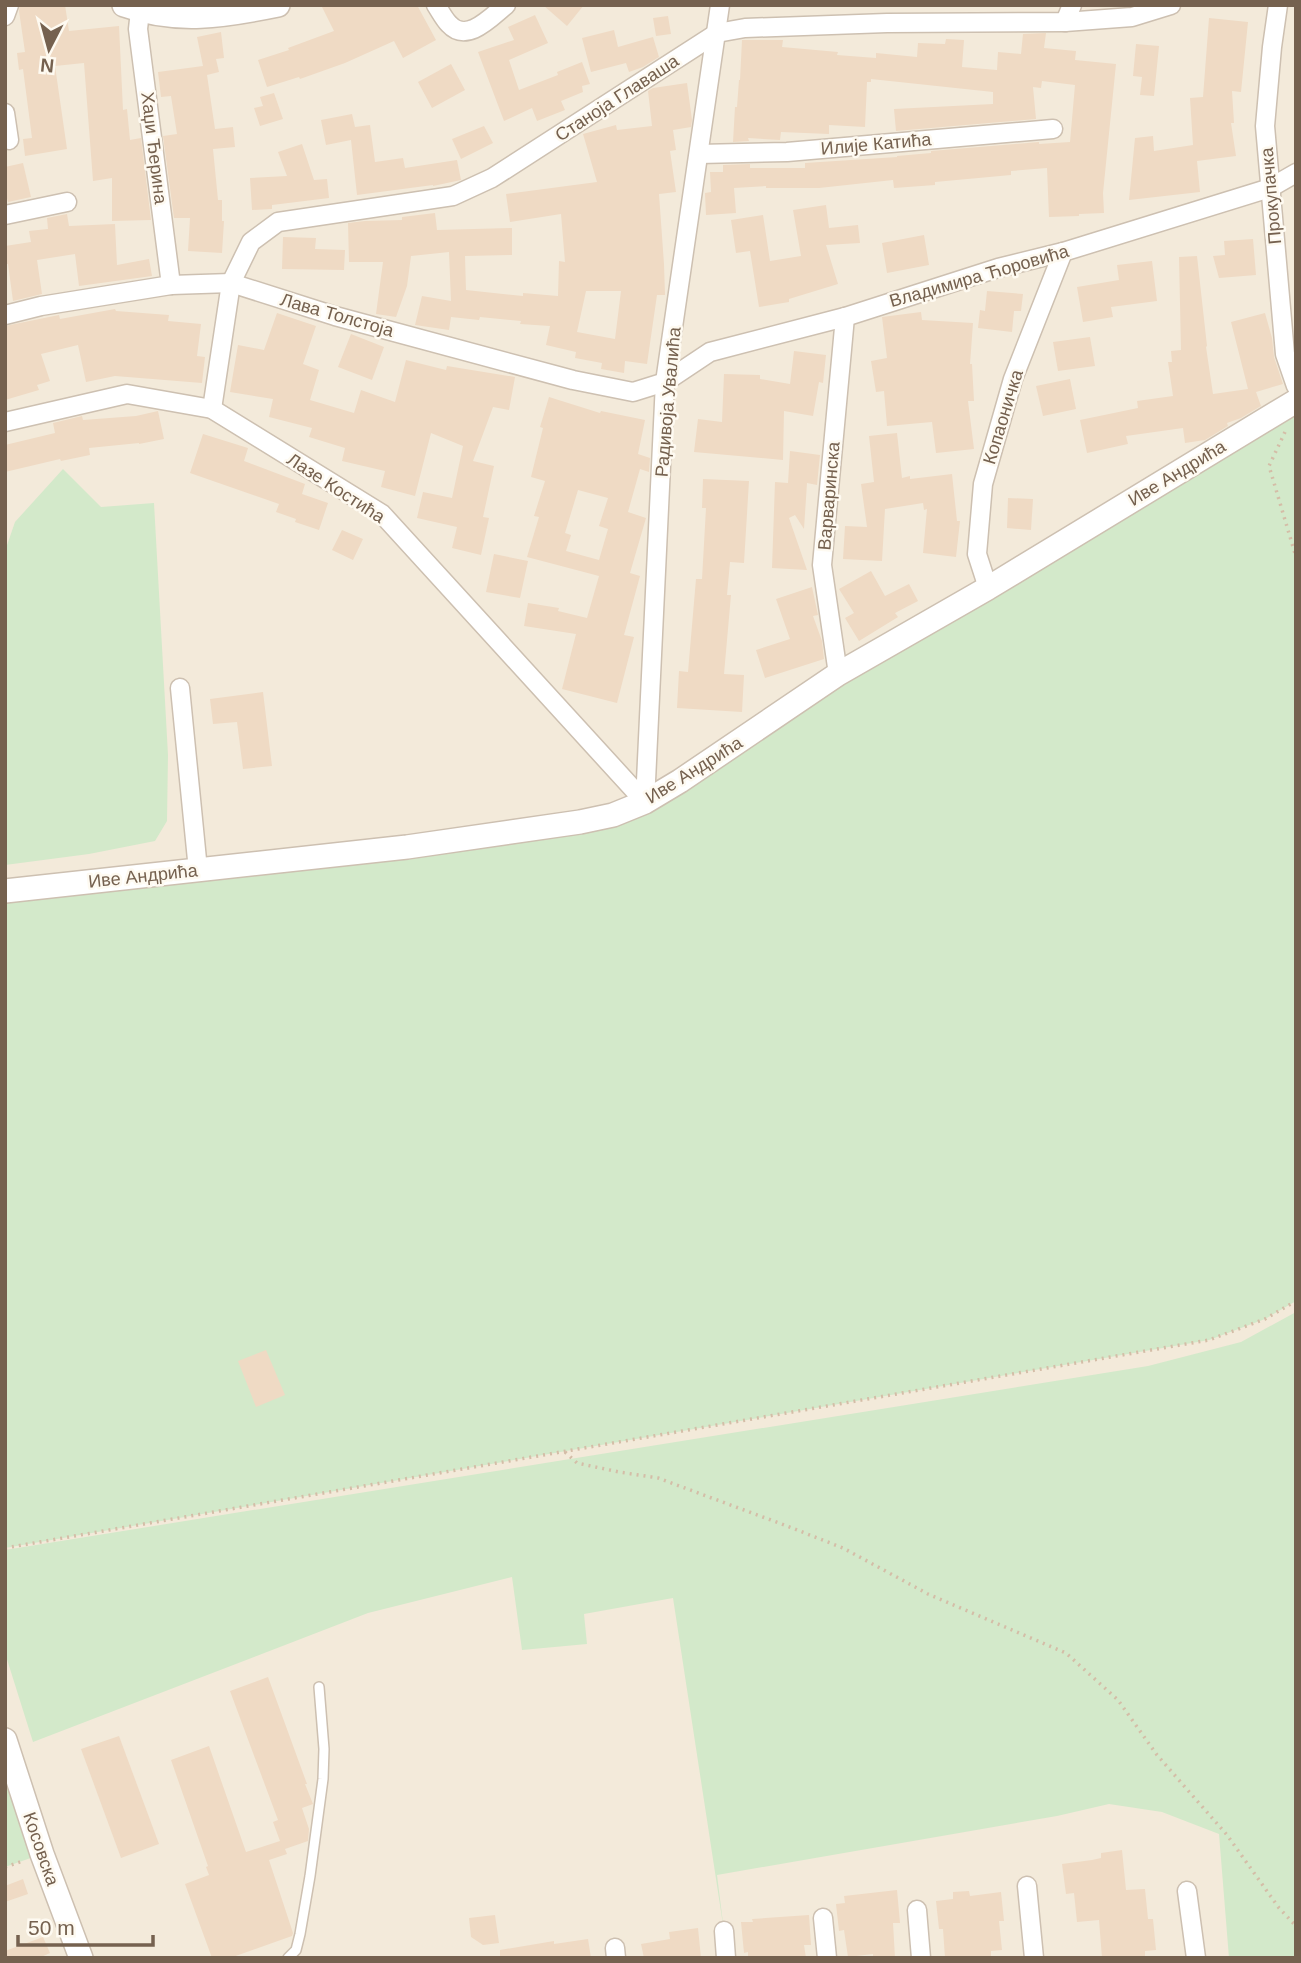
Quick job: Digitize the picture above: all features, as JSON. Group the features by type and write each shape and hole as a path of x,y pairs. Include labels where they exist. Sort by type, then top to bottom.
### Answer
{"street":[{"path":"5,16 9,5"},
{"path":"132,8 173,17 211,17 278,5"},
{"path":"436,5 450,26 461,31 475,29 506,5"},
{"name":"Радивоја Увалића","path":"645,802 665,382 720,5"},
{"path":"887,23 895,5"},
{"name":"Станоја Главаша","path":"212,409 231,283 251,242 278,222 453,196 492,178 717,33 746,28 1068,14 1132,18 1171,5"},
{"name":"Прокупачка","path":"1279,5 1265,125 1285,354 1296,386"},
{"name":"Хаџи Ђерина","path":"132,8 138,29 172,285"},
{"path":"5,113 9,140"},
{"name":"Илије Катића","path":"699,154 788,152 1053,129"},
{"name":"Владимира Ћоровића","path":"665,382 710,352 845,317 998,268 1063,252 1270,188 1296,173"},
{"path":"5,215 67,202"},
{"name":"Копаоничка","path":"988,588 977,554 983,484 1013,379 1063,252"},
{"name":"Лава Толстоја","path":"5,315 41,306 172,285 231,283 335,316 573,380 633,392 665,382"},
{"name":"Варваринска","path":"838,674 822,565 845,317"},
{"name":"Лазе Костића","path":"5,422 128,394 212,409 382,514 645,802"},
{"name":"Иве Андрића","path":"5,891 407,847 613,815 645,802 680,781 838,674 988,588 1296,401"},
{"path":"180,688 198,870"},
{"name":"Косовска","path":"5,1740 42,1854 81,1958"},
{"path":"1027,1886 1034,1958"},
{"path":"1186,1891 1196,1958"},
{"path":"917,1910 921,1958"},
{"path":"823,1918 827,1958"},
{"path":"724,1931 726,1958"}],"lane":[{"path":"288,1958 296,1950 300,1934 323,1779 324,1740 319,1687"}],"path":[{"path":"1285,431 1269,466 1296,557"},
{"path":"5,1548 1209,1340 1265,1319 1296,1301"},
{"path":"564,1451 577,1463 658,1478 788,1526 842,1548 928,1594 1066,1653 1118,1700 1157,1755 1227,1835 1279,1908 1296,1926"}],"shaded area":[{"path":"5,5 1296,5 1296,1958 5,1958"}],"green space":[{"path":"1296,401 1296,1301 1265,1319 1209,1340 5,1548 5,891 613,815"},
{"path":"63,469 101,507 154,503 168,755 167,821 155,841 89,854 5,865 5,551 15,522"},
{"path":"1296,1312 1296,1958 1229,1958 1219,1834 1162,1812 1109,1804 1057,1816 717,1875 724,1931 673,1598 584,1614 587,1644 522,1650 512,1577 368,1613 33,1742 5,1653 5,1550 1148,1366 1241,1342"},
{"path":"5,1739 42,1854 5,1867"}],"building":[{"path":"20,5 65,5 69,31 119,26 123,110 127,109 130,140 141,138 151,220 112,221 112,178 93,181 84,63 55,66 67,149 25,156 23,139 32,138 23,69 19,70 17,53 25,52"},
{"path":"321,5 417,5 436,40 403,58 394,41 345,63 267,87 258,60 334,31"},
{"path":"543,5 584,5 567,26"},
{"path":"535,15 548,43 509,60 519,90 558,75 557,72 582,62 590,84 582,86 583,92 561,101 565,110 537,121 532,108 504,121 478,52 514,40 508,27"},
{"path":"668,16 671,34 656,36 653,18"},
{"path":"1209,18 1248,22 1241,92 1232,91 1234,123 1231,123 1236,156 1197,161 1200,192 1129,200 1135,138 1153,136 1154,151 1193,145 1190,98 1203,97"},
{"path":"614,30 618,47 653,37 659,57 629,72 626,63 591,72 582,38"},
{"path":"221,32 224,58 216,59 219,72 207,75 215,129 233,127 235,147 213,149 218,200 222,200 224,221 222,253 188,251 190,218 174,218 163,136 177,134 171,96 161,97 158,72 203,66 197,37"},
{"path":"1046,33 1044,48 1076,51 1075,60 1116,64 1103,193 1104,213 1049,217 1047,168 1011,171 1011,175 935,182 935,185 894,188 893,180 819,188 734,188 736,213 706,215 705,193 711,192 710,172 723,172 723,165 805,168 805,163 897,157 931,151 1039,142 1070,142 1075,85 1042,81 1041,88 1033,87 1036,119 896,131 894,109 993,104 993,92 871,79 871,82 867,82 865,127 829,125 829,134 781,132 780,140 748,138 749,141 733,142 742,40 783,40 782,47 876,58 876,53 917,57 918,43 945,44 946,39 964,40 962,67 997,70 998,52 1021,54 1023,34"},
{"path":"1136,44 1159,46 1154,96 1140,95 1142,77 1133,76"},
{"path":"451,64 465,90 432,108 418,82"},
{"path":"687,83 692,120 691,127 673,130 676,150 670,151 676,192 659,194 665,295 657,295 647,364 625,361 624,373 601,369 602,363 575,358 576,352 546,345 550,326 520,324 521,321 451,317 449,330 415,325 422,296 451,301 449,252 411,256 407,286 396,317 376,314 383,262 349,262 348,223 402,220 402,217 435,213 437,230 512,228 512,255 465,256 466,290 523,296 523,293 558,296 559,261 565,262 561,214 510,222 506,194 597,182 583,134 616,125 617,130 652,126 648,91","holes":["586,291 621,291 615,339 577,332"]},
{"path":"274,93 283,119 260,126 254,108 263,106 260,97"},
{"path":"352,114 355,127 370,125 375,162 403,158 405,168 457,160 461,180 357,195 351,140 326,145 321,120"},
{"path":"484,126 493,143 461,159 452,139"},
{"path":"302,144 314,180 327,179 329,198 252,210 250,178 287,176 278,152"},
{"path":"23,163 31,197 8,202 5,167"},
{"path":"826,205 829,228 858,225 860,243 826,245 838,284 789,299 789,302 759,307 750,251 736,253 731,220 763,215 770,261 801,256 793,210"},
{"path":"67,214 69,226 115,224 117,265 149,259 152,276 79,286 75,254 37,260 42,294 13,301 8,264 5,264 5,246 31,242 29,231 48,229 47,218"},
{"path":"924,235 929,265 887,273 882,243"},
{"path":"283,237 316,238 315,249 345,250 344,270 282,269"},
{"path":"1253,239 1256,275 1219,278 1213,256 1225,255 1224,241"},
{"path":"1197,256 1213,394 1248,389 1231,322 1265,313 1283,384 1256,392 1261,406 1227,423 1228,426 1205,440 1185,443 1183,428 1126,436 1128,444 1087,453 1080,420 1138,408 1137,401 1173,396 1168,362 1172,362 1171,351 1181,350 1179,257"},
{"path":"1152,261 1157,301 1111,307 1113,317 1083,322 1077,287 1119,280 1117,265"},
{"path":"987,291 1023,294 1021,311 1014,311 1012,332 978,328 980,310 985,311"},
{"path":"115,309 169,315 168,321 201,324 197,356 205,357 202,383 115,376 86,382 78,345 41,354 50,381 37,385 39,390 5,400 5,326 59,315 60,319"},
{"path":"921,312 922,320 973,323 970,364 974,401 968,401 974,449 936,453 932,422 887,426 884,391 876,392 871,361 887,358 882,317"},
{"path":"277,313 316,326 303,364 319,370 310,400 354,413 361,390 395,402 406,360 446,370 447,366 515,377 509,410 493,407 473,461 494,466 483,517 489,518 481,555 452,548 457,527 417,518 423,492 452,498 463,446 431,433 415,496 381,487 385,471 342,461 345,448 309,437 312,428 269,417 273,399 230,392 238,345 264,350"},
{"path":"351,334 384,347 372,380 338,367"},
{"path":"1090,337 1095,366 1058,371 1053,342"},
{"path":"794,351 826,355 823,383 819,382 813,416 784,411 783,460 694,452 698,419 722,422 724,374 760,375 760,379 790,384"},
{"path":"1070,379 1076,409 1043,416 1036,386"},
{"path":"549,397 600,413 601,411 645,420 638,454 650,458 649,472 640,469 628,512 646,518 630,573 640,576 624,635 634,637 617,703 562,689 576,634 524,626 528,603 559,608 558,611 587,618 599,576 527,557 539,517 534,516 545,481 531,477 543,428 540,427","holes":["578,490 608,498 599,526 608,529 599,560 566,551 571,535 565,533"]},
{"path":"158,411 164,439 89,448 90,455 5,472 5,445 55,433 53,423 82,416 83,420 136,416"},
{"path":"897,433 902,478 952,474 957,521 960,521 956,557 923,553 927,509 924,510 923,503 885,509 882,561 843,559 845,526 867,527 861,484 874,482 869,436"},
{"path":"203,434 248,448 244,461 305,484 302,494 328,503 319,530 276,512 279,504 190,473"},
{"path":"790,451 820,455 817,485 807,483 804,529 795,515 789,518 807,570 772,568 775,482 788,483"},
{"path":"703,479 749,481 744,563 730,562 727,595 731,595 724,674 744,675 742,712 677,708 679,671 688,672 696,579 702,579 706,508 702,508"},
{"path":"1008,498 1033,499 1031,530 1007,528"},
{"path":"342,530 363,539 353,560 332,550"},
{"path":"494,554 528,561 520,598 486,592"},
{"path":"871,571 885,596 909,584 918,601 895,613 898,617 859,641 845,618 854,613 839,589"},
{"path":"812,587 818,615 813,616 822,641 824,659 765,678 756,650 790,639 776,599"},
{"path":"263,692 272,766 243,769 237,722 213,724 210,699"},
{"path":"266,1350 285,1395 256,1407 238,1361"},
{"path":"268,1677 313,1804 302,1808 309,1829 308,1841 285,1849 287,1854 269,1860 293,1933 292,1936 230,1958 212,1958 185,1884 209,1875 208,1866 171,1760 209,1746 246,1852 280,1841 273,1822 278,1820 230,1691"},
{"path":"119,1736 159,1844 121,1858 81,1749"},
{"path":"1122,1850 1126,1890 1145,1889 1148,1919 1153,1919 1156,1950 1145,1951 1145,1958 1102,1958 1099,1920 1077,1922 1074,1893 1066,1894 1062,1864 1101,1858 1101,1853"},
{"path":"23,1879 28,1894 5,1902 5,1886"},
{"path":"897,1890 900,1923 893,1923 895,1958 873,1958 873,1954 848,1957 844,1930 839,1931 836,1904 845,1903 844,1896"},
{"path":"969,1891 970,1896 1001,1892 1004,1921 999,1921 1002,1950 991,1951 991,1958 945,1958 943,1929 939,1929 936,1901 953,1899 953,1892"},
{"path":"495,1915 499,1943 483,1945 471,1937 469,1918"},
{"path":"809,1915 811,1945 804,1945 806,1958 748,1958 748,1952 744,1953 741,1922"},
{"path":"698,1928 701,1958 644,1958 641,1944 670,1939 669,1932"},
{"path":"43,1937 50,1953 39,1958 5,1958 5,1951"},
{"path":"588,1939 591,1958 500,1958 500,1950 554,1941 554,1944"}]}
